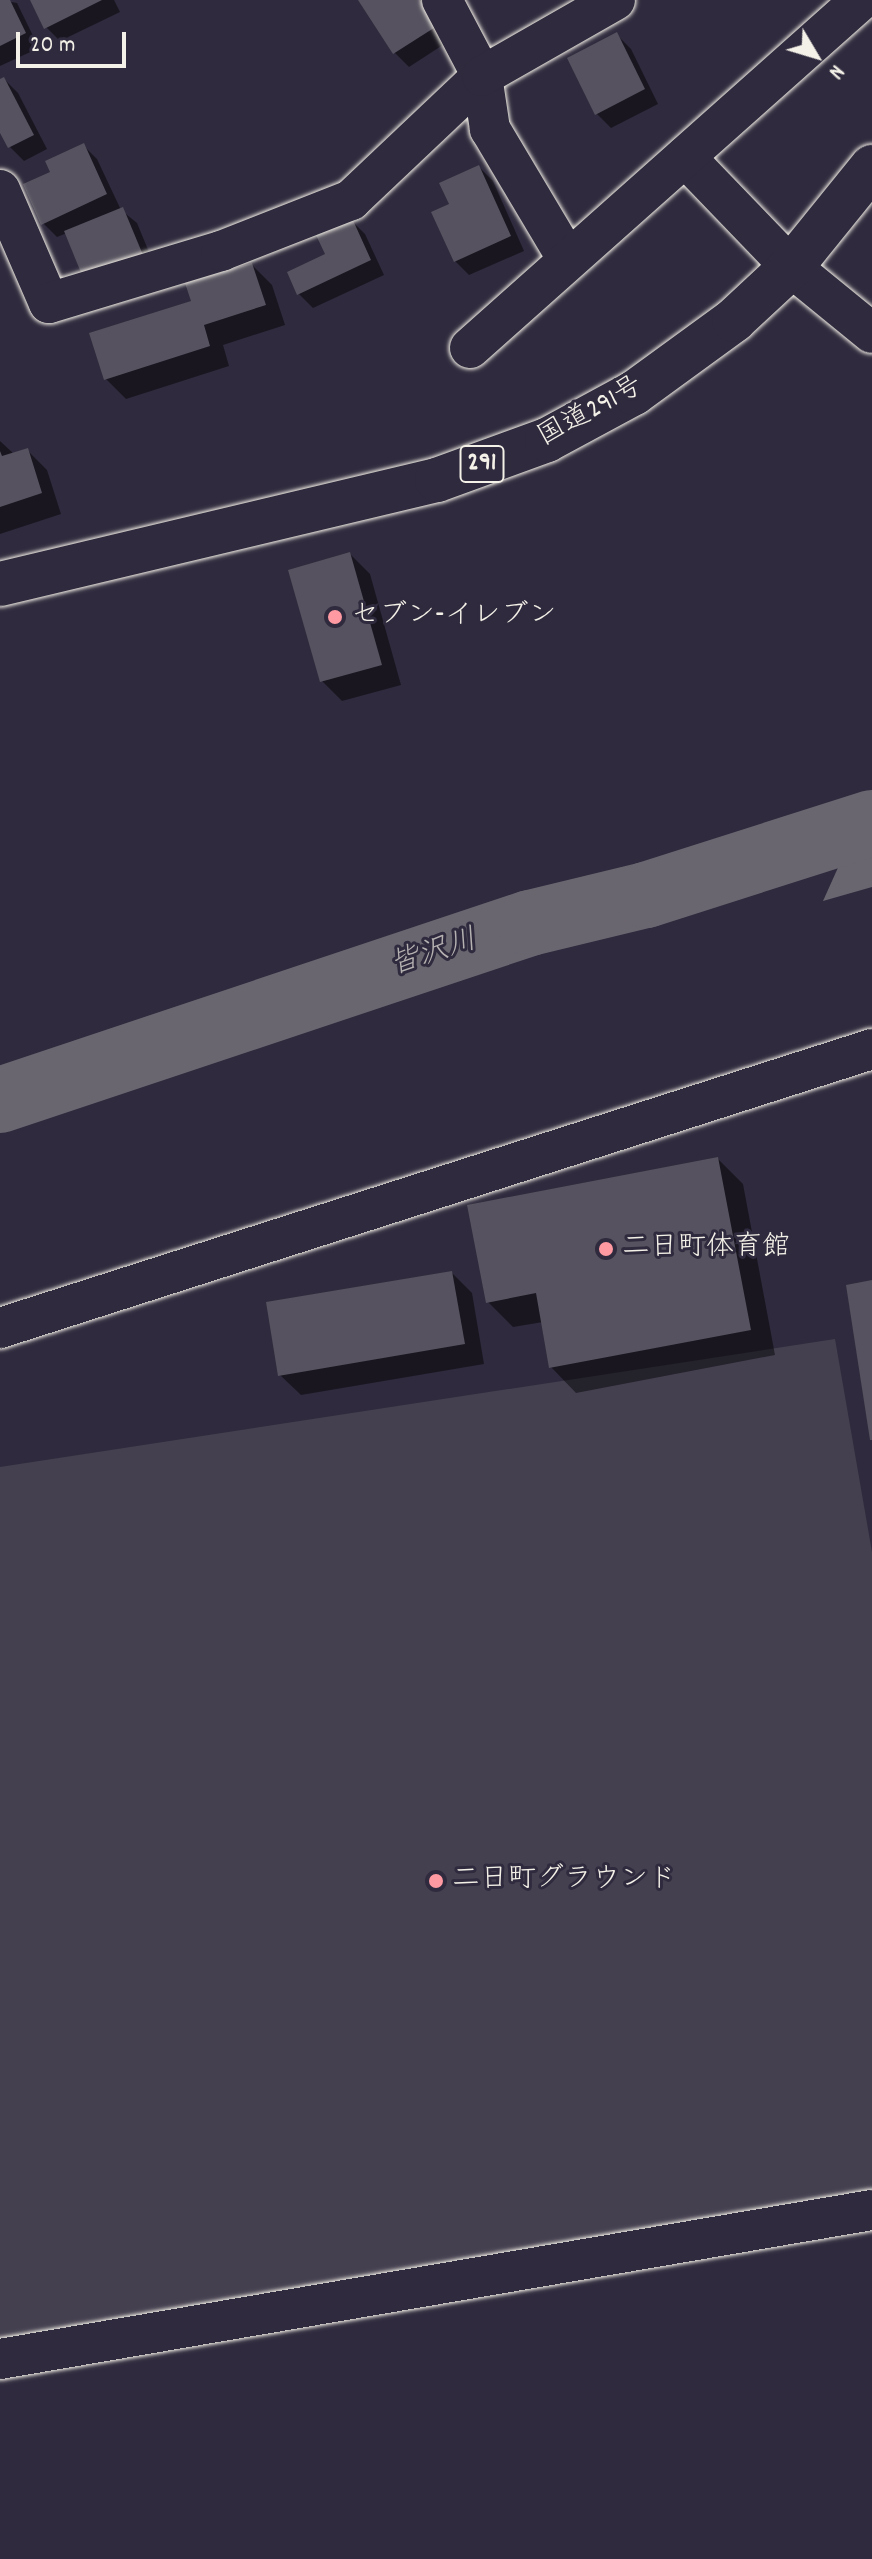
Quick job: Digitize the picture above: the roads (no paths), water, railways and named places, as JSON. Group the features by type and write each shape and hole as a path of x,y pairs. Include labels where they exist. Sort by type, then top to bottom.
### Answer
{"highway":[{"name":"国道291号","path":"0,584 437,480 547,440 634,393 734,320 791,267 872,167"}],"street":[{"path":"442,0 482,76 490,129 568,260"},
{"path":"0,190 49,303 221,251 351,200 482,76 615,0"},
{"path":"470,348 861,0"},
{"path":"685,157 791,267 872,333"},
{"path":"0,1328 872,1049"},
{"path":"0,2359 872,2210"}],"waterway":[{"name":"皆沢川","path":"0,1100 530,923 646,895 872,823"}],"place":[{"name":"セブン-イレブン","path":"335,617"},
{"name":"二日町体育館","path":"606,1249"},
{"name":"二日町グラウンド","path":"436,1881"}]}
